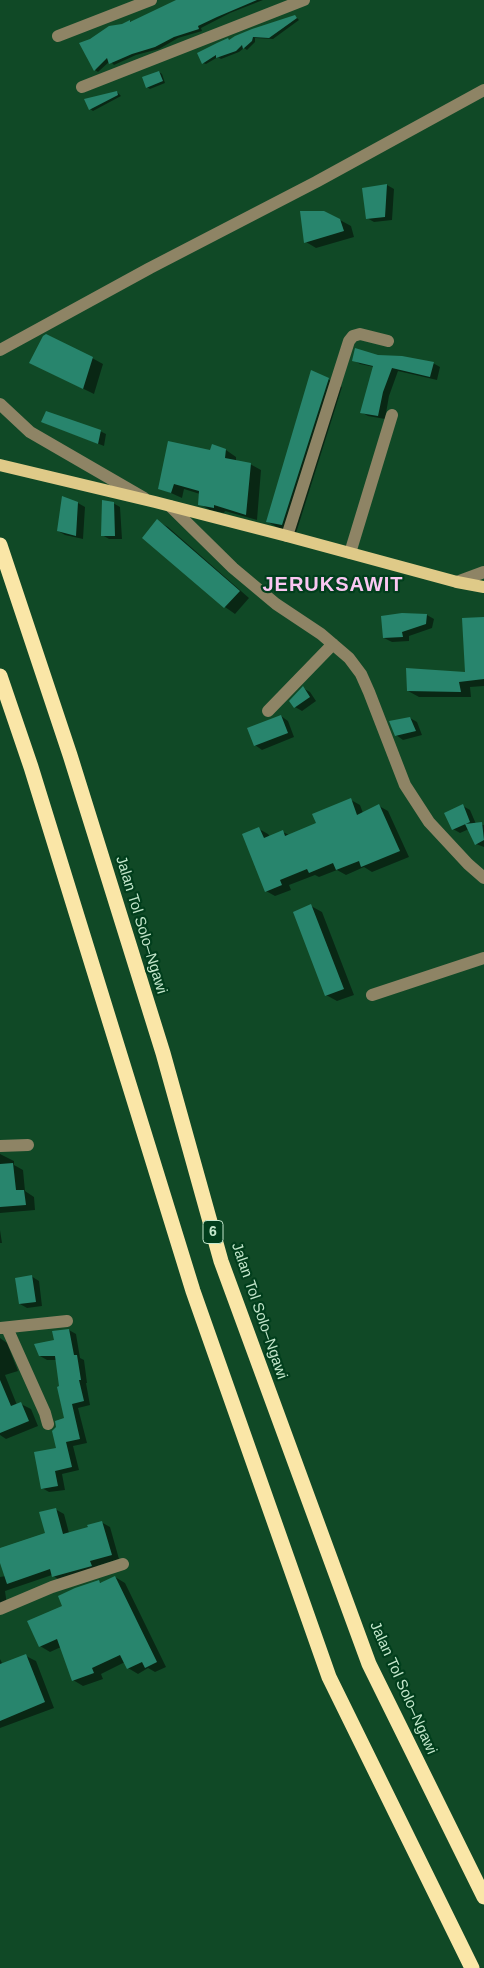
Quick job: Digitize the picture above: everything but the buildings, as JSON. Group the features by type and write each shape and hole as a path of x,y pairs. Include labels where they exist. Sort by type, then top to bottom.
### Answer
{"highway":[{"name":"Jalan Tol Solo–Ngawi","path":"0,545 70,756 164,1053 221,1261 370,1664 484,1897"},
{"path":"0,676 32,767 193,1291 329,1677 472,1968"}],"main road":[{"path":"0,465 170,506 458,582 484,587"}],"street":[{"path":"58,36 151,0"},
{"path":"82,87 304,0"},
{"path":"0,350 150,268 316,182 484,90"},
{"path":"287,536 349,341 353,336 360,334 388,341"},
{"path":"0,404 30,432 146,500"},
{"path":"350,553 392,415"},
{"path":"170,506 233,568 276,604 333,644 349,658 361,674 369,692 405,785 435,829 482,873"},
{"path":"458,582 484,572"},
{"path":"268,711 333,644"},
{"path":"372,995 484,958"},
{"path":"0,1146 28,1145"},
{"path":"48,1424 46,1413 4,1328 67,1321"},
{"path":"0,1609 52,1587 123,1564"}],"district":[{"name":"JERUKSAWIT","path":"333,585"}]}
